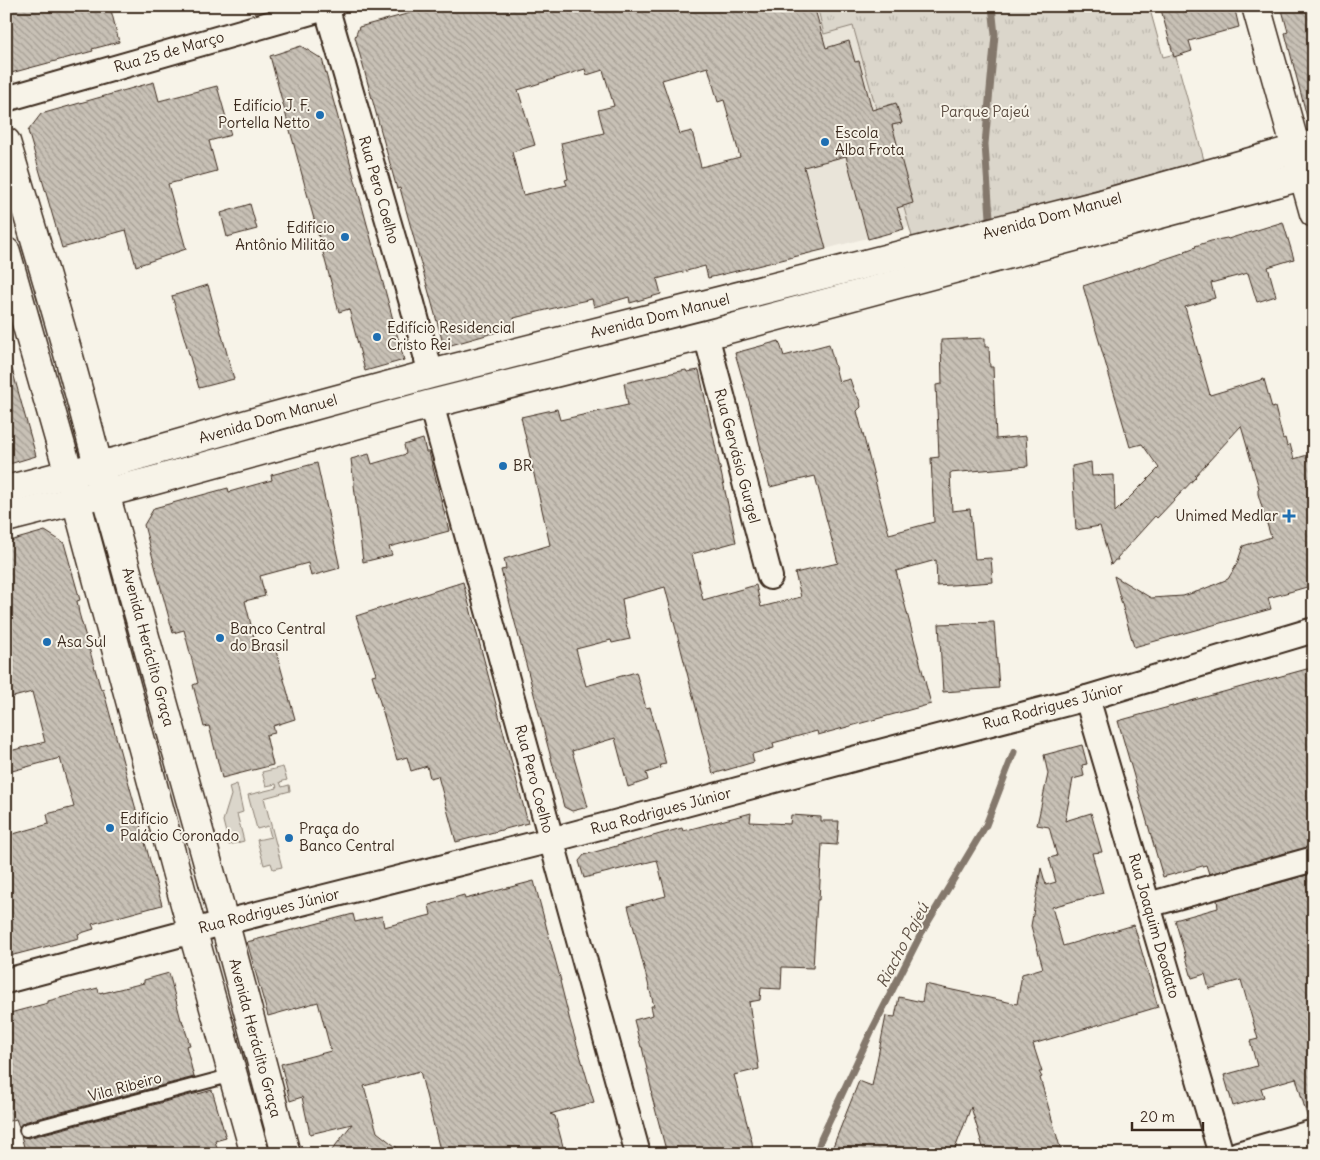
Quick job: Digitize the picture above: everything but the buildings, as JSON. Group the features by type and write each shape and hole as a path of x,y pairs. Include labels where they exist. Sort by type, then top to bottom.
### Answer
{"main road":[{"path":"1256,6 1305,146 1314,213"},
{"name":"Avenida Heráclito Graça","path":"6,142 66,345 286,1154"},
{"name":"Avenida Dom Manuel","path":"6,490 431,374 1102,204 1305,146"},
{"name":"Avenida Dom Manuel","path":"6,518 105,493 431,404 706,335 1309,175"},
{"name":"Avenida Heráclito Graça","path":"6,252 69,474 192,931 255,1154"}],"street":[{"name":"Rua 25 de Março","path":"6,99 328,7"},
{"name":"Rua Pero Coelho","path":"328,7 431,374"},
{"name":"Rua Gervásio Gurgel","path":"706,335 770,577"},
{"name":"Rua Pero Coelho","path":"431,404 638,1154"},
{"name":"Rua Rodrigues Júnior","path":"6,981 224,922 551,840 839,762 1087,698 1314,630"},
{"name":"Rua Joaquim Deodato","path":"1087,698 1221,1154"},
{"path":"1148,906 1314,859"},
{"path":"1238,1154 1314,1132"}],"lane":[{"name":"Vila Ribeiro","path":"26,1130 233,1075"}],"shaded area":[{"name":"Escola Alba Frota","path":"853,25 909,227 795,257 742,57"}],"green space":[{"name":"Parque Pajeú","path":"817,6 1149,6 1163,57 1175,54 1204,160 913,240 853,26 824,34"},
{"path":"283,767 287,780 280,782 282,787 289,785 290,791 264,798 282,867 273,869 271,863 264,865 257,840 271,837 268,826 257,829 248,795 277,788 276,784 266,786 262,772"},
{"path":"237,784 243,812 237,814 244,841 229,845 223,821 231,795 229,787"}],"waterway":[{"name":"Riacho Pajeú","path":"990,218 985,144 995,35 992,6"},
{"name":"Riacho Pajeú","path":"816,1154 821,1139 870,1034 922,932 986,825 1014,752"}],"place":[{"name":"Edifício J. F. Portella Netto","path":"320,115"},
{"name":"Escola Alba Frota","path":"825,142"},
{"name":"Edifício Antônio Militão","path":"345,237"},
{"name":"Edifício Residencial Cristo Rei","path":"377,337"},
{"name":"BR","path":"503,466"},
{"name":"Unimed Medlar","path":"1289,516"},
{"name":"Banco Central do Brasil","path":"220,638"},
{"name":"Asa Sul","path":"47,642"},
{"name":"Edifício Palácio Coronado","path":"110,828"},
{"name":"Praça do Banco Central","path":"289,838"}]}
